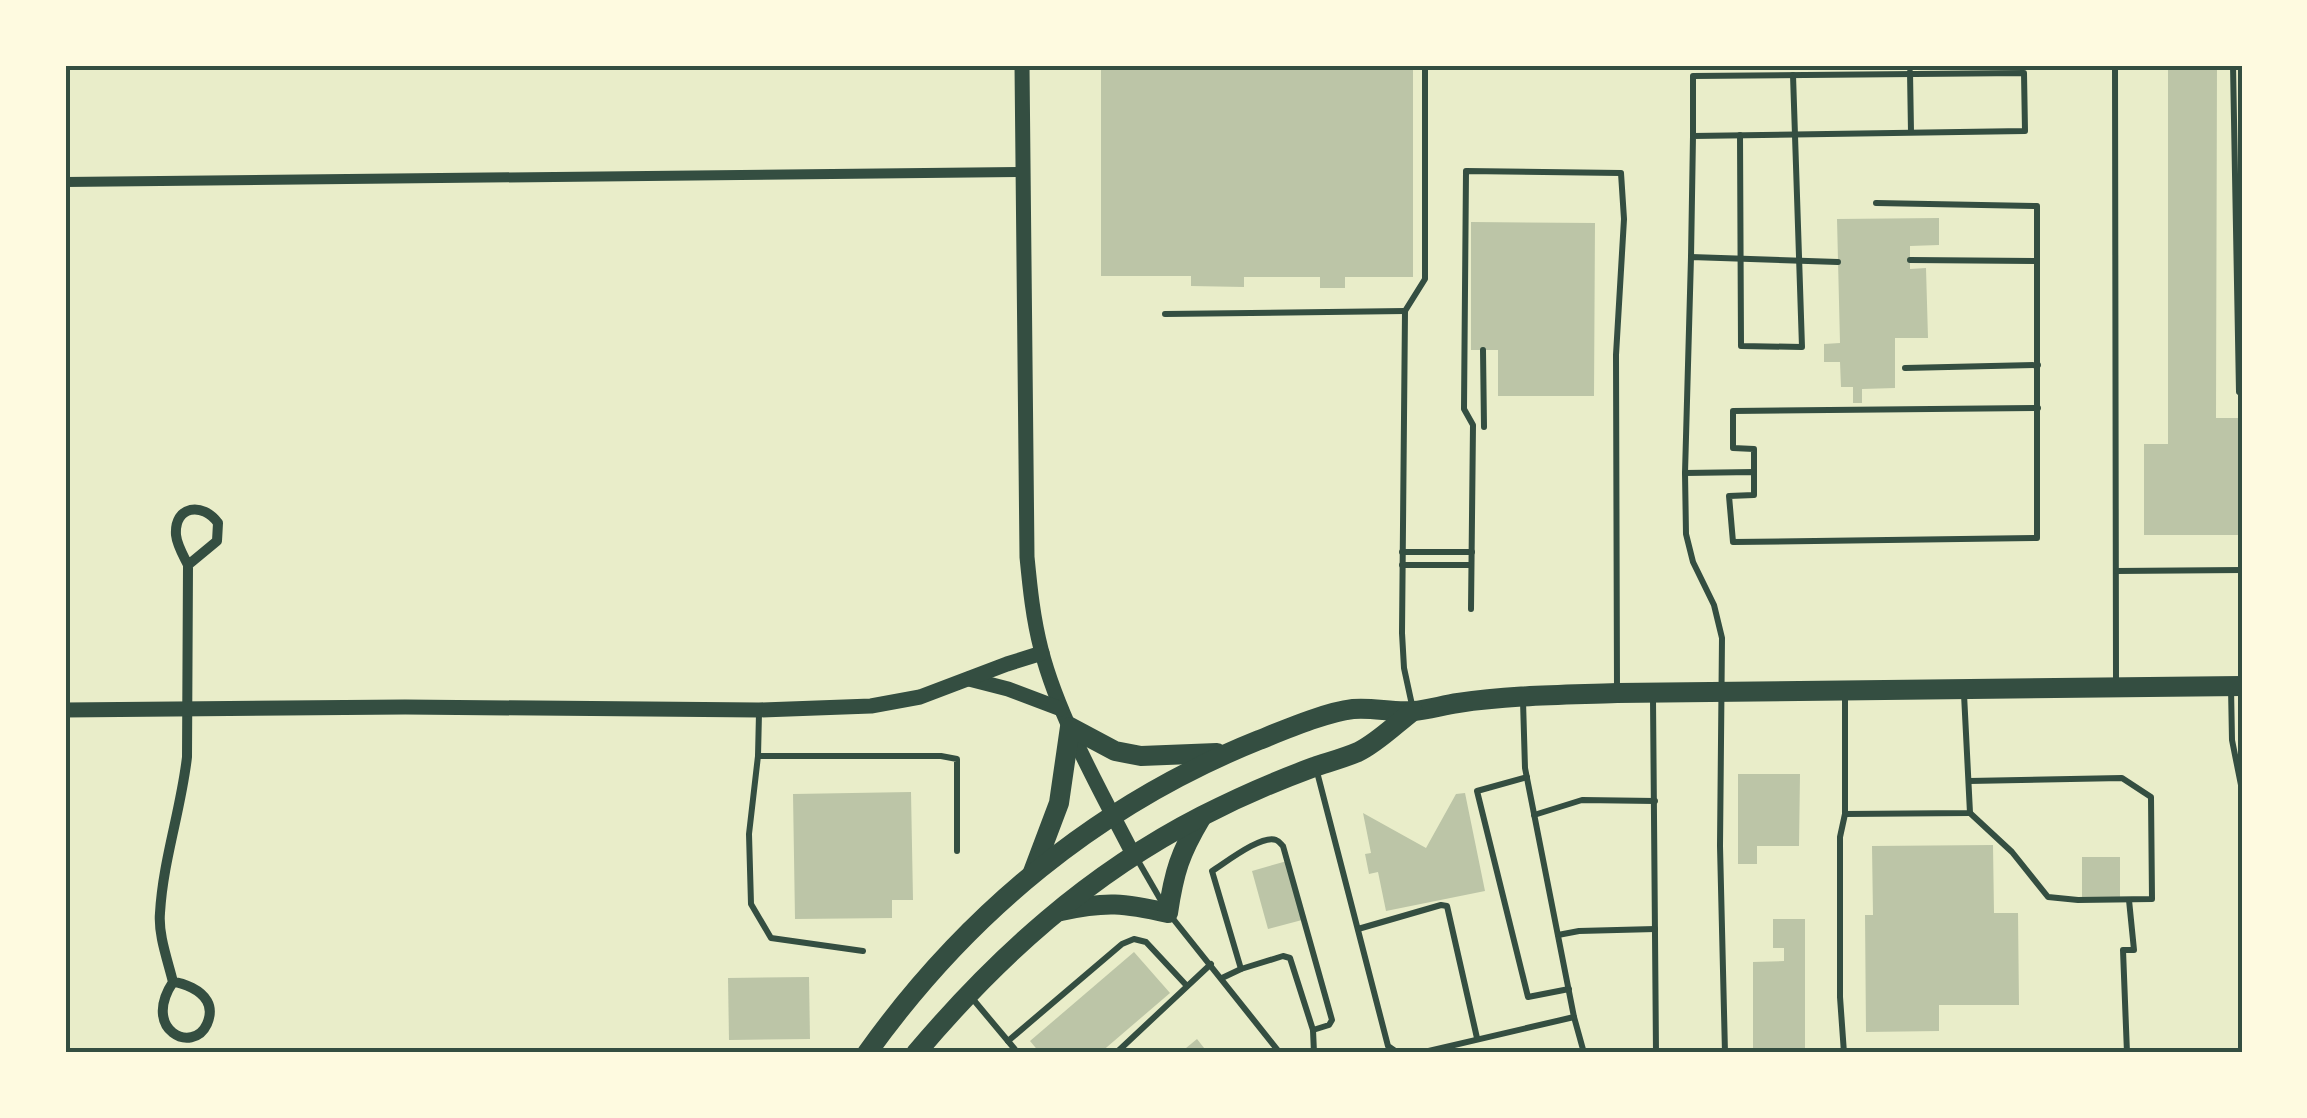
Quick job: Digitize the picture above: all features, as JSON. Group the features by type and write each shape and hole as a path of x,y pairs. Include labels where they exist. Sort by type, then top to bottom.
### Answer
{"main road":[{"path":"867,1053 942,958 990,909 1112,815 1229,752 1293,726 1352,709 1413,711 1523,696 1618,692 2236,686"},
{"path":"916,1053 968,994 1054,913 1134,854 1257,790 1362,750 1413,711"},
{"path":"1034,872 1058,803 1066,718 1115,750 1141,756 1229,752"},
{"path":"1054,913 1096,903 1130,904 1168,913 1184,847 1202,816"}],"street":[{"path":"1022,65 1027,556 1034,622 1066,718 1134,854"},
{"path":"65,182 1022,172"},
{"path":"173,982 190,986 205,997 209,1006 206,1025 197,1036 178,1035 164,1023 160,1010 173,982 159,917 187,757 188,564 178,545 176,526 186,510 205,510 218,523 217,541 188,564"},
{"path":"65,710 404,706 759,710 896,703 1042,653"},
{"path":"970,679 1008,689 1066,718"}],"lane":[{"path":"1413,711 1404,668 1405,311 1425,279 1425,65"},
{"path":"2115,65 2116,688"},
{"path":"2232,65 2242,394"},
{"path":"1910,72 1911,132"},
{"path":"1693,136 2025,131 2024,72 1693,76 1686,534 1693,562 1714,605 1722,638 1720,846 1724,1053"},
{"path":"1740,135 1741,346 1802,347 1793,74"},
{"path":"1471,610 1473,425 1464,409 1466,171 1621,173 1624,219 1616,355 1618,692"},
{"path":"1876,203 2037,206 2038,365 2038,408 2037,538 1733,542 1729,496 1754,495 1754,449 1732,448 1732,410 2038,408"},
{"path":"1691,257 1838,262"},
{"path":"1910,260 2037,261"},
{"path":"1165,314 1405,311"},
{"path":"1483,350 1484,427"},
{"path":"1906,368 2038,365"},
{"path":"1685,473 1754,472"},
{"path":"1402,552 1472,552"},
{"path":"1402,565 1472,565"},
{"path":"2116,571 2242,570"},
{"path":"2236,686 2232,740 2242,790"},
{"path":"1964,688 1970,813"},
{"path":"1844,690 1846,814 1840,837 1844,1053"},
{"path":"1653,692 1656,1053"},
{"path":"1523,696 1527,777 1584,1053"},
{"path":"759,710 750,834 751,904 771,938 863,951"},
{"path":"758,756 941,756 957,760 957,851"},
{"path":"1316,767 1388,1046 1398,1053"},
{"path":"1527,777 1477,791 1528,997 1569,989"},
{"path":"1846,814 1970,813 2012,852 2048,897 2152,900 2151,797 2122,778 1969,781"},
{"path":"1534,816 1582,800 1655,800"},
{"path":"1240,969 1212,871 1264,840 1278,840 1283,846 1332,1020 1330,1025 1313,1030"},
{"path":"1134,854 1187,939 1280,1053"},
{"path":"2127,1053 2123,950 2134,950 2128,900"},
{"path":"1358,929 1447,906 1477,1038"},
{"path":"1558,934 1655,929"},
{"path":"1008,1041 1122,944 1134,940 1146,942 1187,986"},
{"path":"1222,978 1283,956 1290,958 1313,1030 1314,1053"},
{"path":"1116,1053 1210,964"},
{"path":"968,994 1018,1053"},
{"path":"1420,1053 1574,1017"}],"building":[{"path":"1101,65 1413,65 1413,277 1345,277 1345,288 1320,288 1320,277 1244,277 1244,287 1191,286 1191,276 1101,276"},
{"path":"2168,65 2217,65 2216,418 2242,418 2242,535 2144,535 2144,444 2168,444"},
{"path":"1939,218 1939,245 1910,246 1910,269 1926,268 1928,338 1895,338 1895,388 1862,389 1862,403 1853,403 1853,387 1841,387 1840,362 1824,362 1824,344 1840,343 1837,219"},
{"path":"1471,222 1595,223 1594,396 1498,396 1498,350 1471,350"},
{"path":"1738,774 1800,774 1799,846 1757,846 1757,864 1738,864"},
{"path":"911,792 913,900 892,900 892,918 795,919 793,794"},
{"path":"1465,793 1485,891 1386,911 1378,872 1369,874 1365,854 1371,853 1363,813 1426,848 1456,794"},
{"path":"1993,845 1994,913 2018,913 2019,1005 1939,1005 1939,1031 1866,1032 1865,915 1873,915 1872,846"},
{"path":"2082,857 2120,857 2120,898 2082,898"},
{"path":"1287,861 1302,920 1268,929 1252,871"},
{"path":"1773,919 1805,919 1805,1053 1753,1053 1753,962 1784,961 1784,948 1773,948"},
{"path":"1134,952 1170,993 1100,1053 1040,1053 1030,1041"},
{"path":"809,977 810,1039 729,1040 728,978"},
{"path":"1197,1039 1208,1053 1180,1053"}]}
